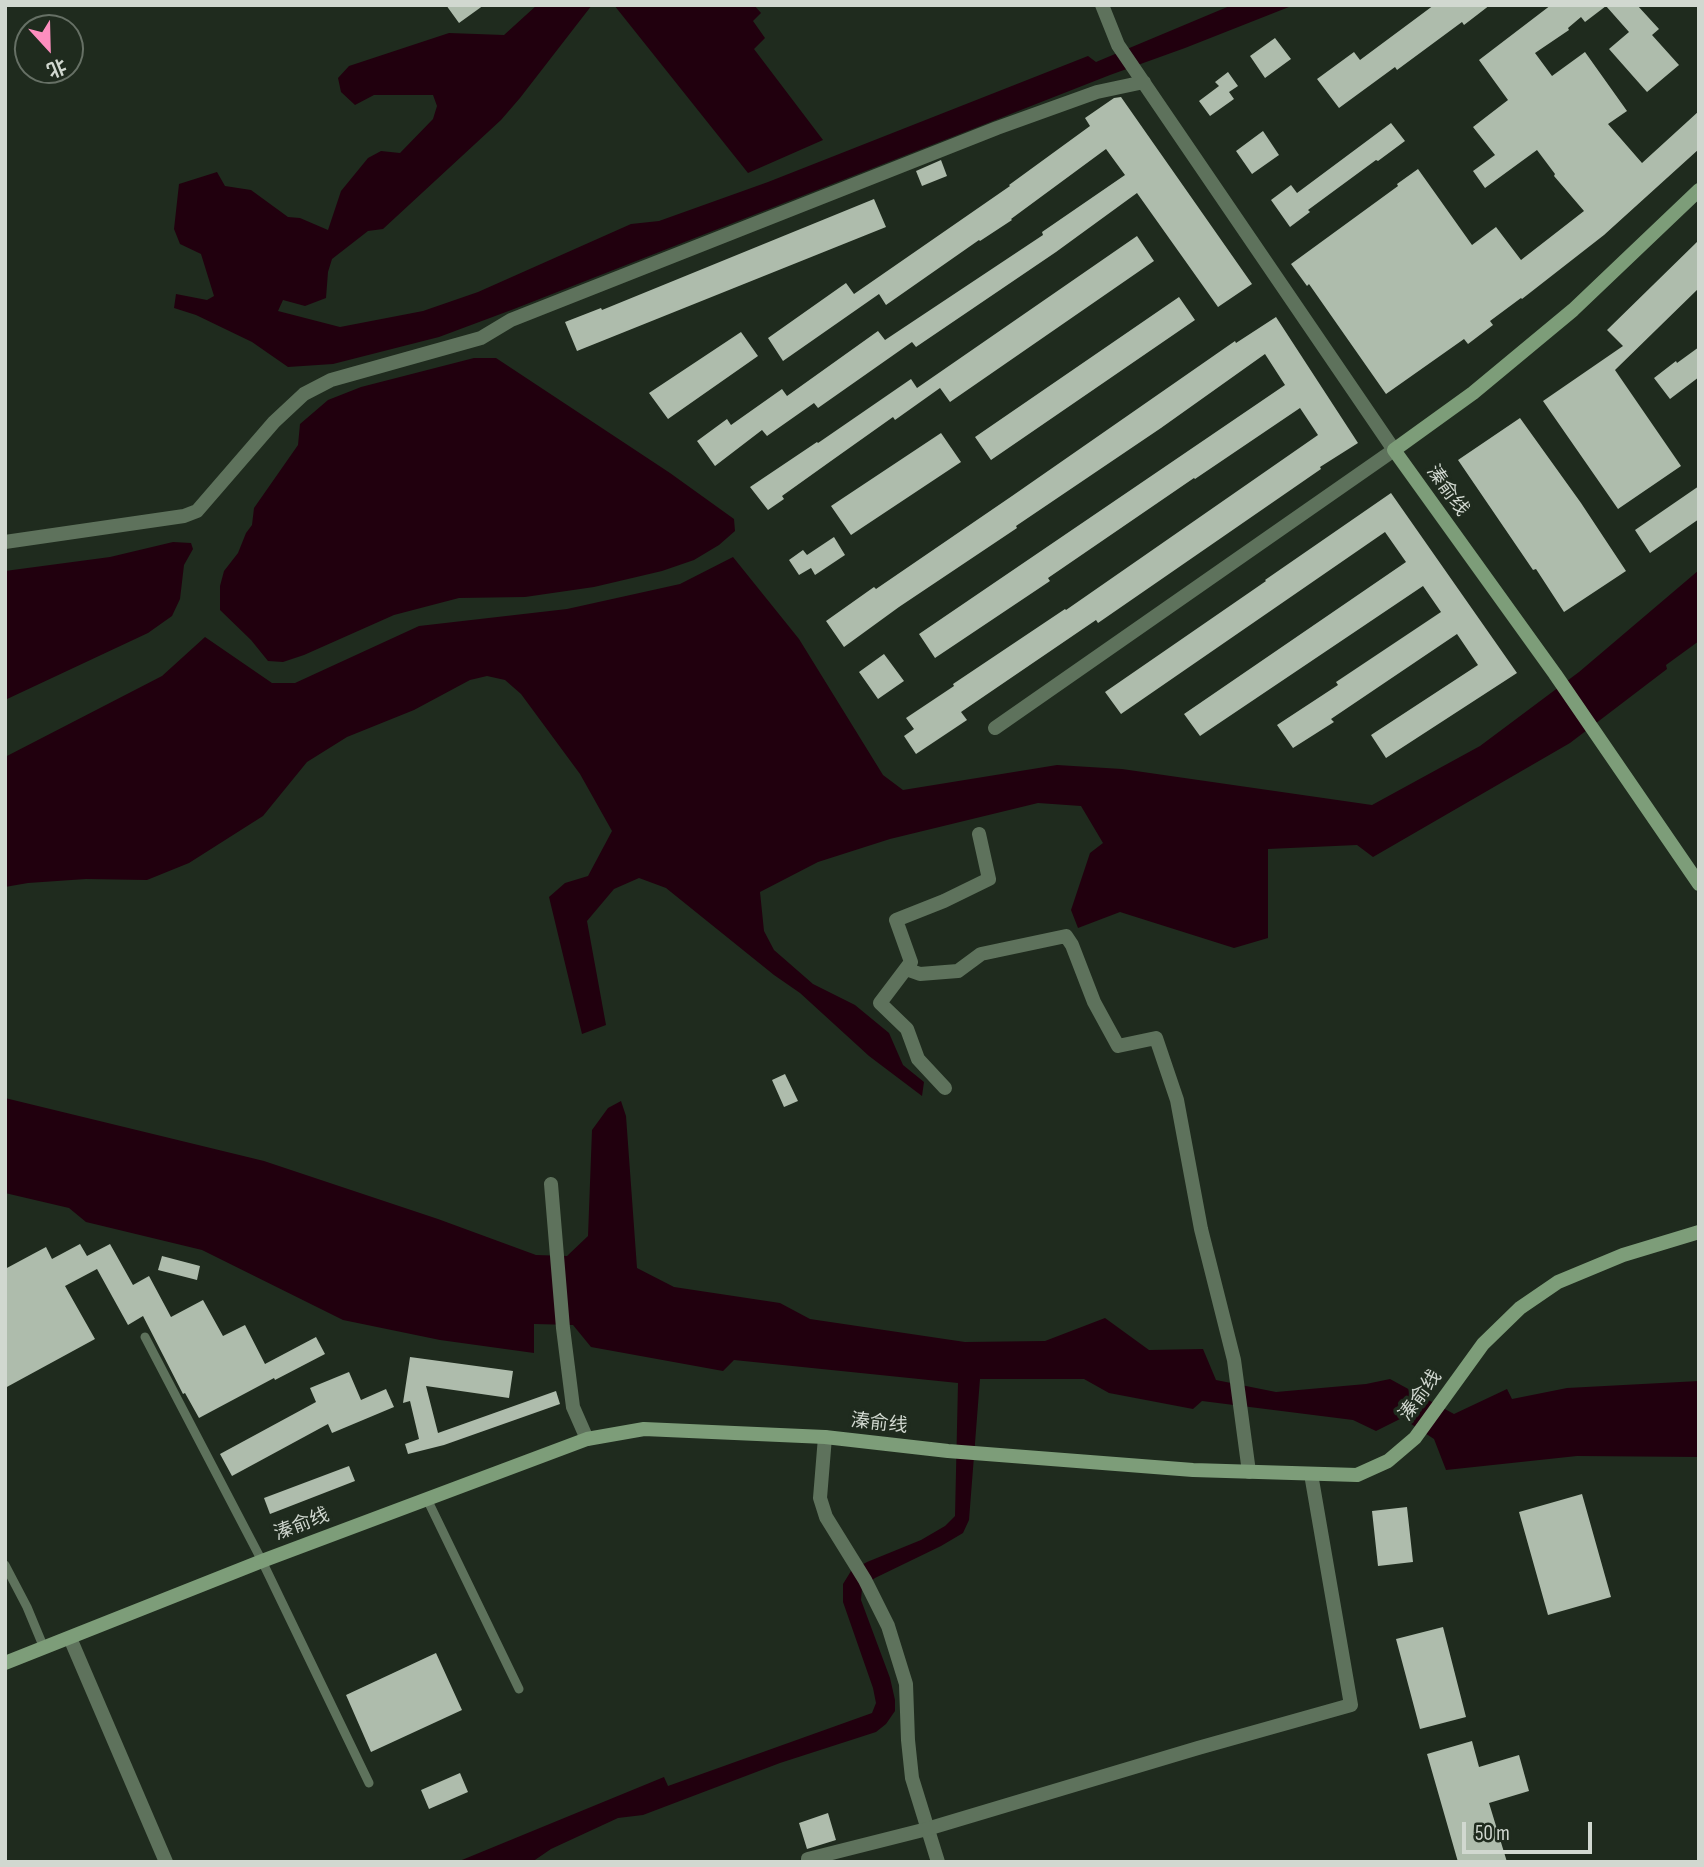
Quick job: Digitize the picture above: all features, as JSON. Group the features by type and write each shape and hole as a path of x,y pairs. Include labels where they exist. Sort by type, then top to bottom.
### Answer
{"main road":[{"path":"1394,450 1473,393 1573,310 1699,190"},
{"name":"溱俞线","path":"1394,450 1555,674 1699,884"},
{"name":"溱俞线","path":"5,1663 262,1561 587,1439 644,1429 825,1437 948,1451 1193,1470 1357,1475 1388,1461 1415,1438 1483,1344 1520,1308 1558,1282 1623,1255 1699,1232"}],"street":[{"path":"995,728 1394,450 1118,46 1102,5"},
{"path":"5,542 190,514 197,511 274,422 304,394 331,380 481,338 512,320 984,133 1141,76"},
{"path":"944,1088 918,1059 907,1029 880,1003 911,962 895,920 989,880 979,834"},
{"path":"906,969 920,974 958,971 981,954 1066,936 1094,1002 1118,1046 1156,1038 1177,1100 1201,1230 1234,1360 1249,1472"},
{"path":"551,1184 563,1328 573,1407 587,1439"},
{"path":"825,1437 820,1498 826,1517 865,1580 888,1626 906,1684 912,1778 938,1862"},
{"path":"808,1862 807,1858 927,1829 1351,1705 1311,1474"},
{"path":"70,1638 166,1862"}],"lane":[{"path":"145,1337 262,1561 369,1783"},
{"path":"427,1499 519,1689"},
{"path":"5,1566 27,1607 44,1648"}],"shaded area":[{"path":"537,5 592,5 501,120 383,229 368,231 332,259 326,298 305,306 283,300 278,311 340,327 423,311 478,292 631,224 659,221 768,182 1088,56 1096,62 1232,5 1294,5 439,337 333,364 288,367 252,342 196,315 174,308 176,294 207,300 214,296 201,254 180,244 174,229 179,184 217,172 225,186 251,190 288,217 300,218 328,230 341,191 368,158 381,151 400,153 433,119 437,106 433,95 374,95 355,105 341,92 338,78 349,66 449,33 504,35"},
{"path":"614,5 754,5 761,13 753,21 765,38 754,49 823,140 748,173"},
{"path":"474,358 496,358 670,473 734,519 735,531 719,545 694,560 662,571 594,587 525,597 459,598 394,615 283,662 268,661 220,610 220,586 224,571 238,553 252,525 254,508 298,445 300,424 328,400 361,387"},
{"path":"173,542 191,543 193,549 184,565 180,599 172,616 148,633 5,700 5,571 110,557"},
{"path":"733,557 799,639 883,775 903,790 1057,765 1122,769 1372,805 1480,746 1579,672 1699,570 1699,641 1666,665 1667,669 1570,743 1373,857 1357,845 1268,849 1268,938 1234,948 1120,912 1078,928 1071,910 1090,853 1103,843 1081,806 1038,803 890,839 818,862 760,892 764,931 774,950 813,984 855,1005 889,1033 903,1065 924,1082 922,1096 869,1056 800,993 666,888 639,878 614,889 587,921 606,1025 582,1034 549,897 565,883 588,876 612,831 580,774 521,694 505,680 487,676 470,680 414,710 347,737 307,762 263,816 189,863 147,880 86,879 5,887 5,757 162,676 205,637 272,683 295,683 419,626 567,609 680,584"},
{"path":"5,1098 264,1161 536,1255 567,1256 588,1236 592,1130 608,1108 621,1101 626,1116 637,1268 674,1287 780,1303 810,1319 965,1342 1045,1341 1105,1318 1149,1350 1203,1349 1216,1380 1276,1392 1366,1384 1390,1379 1454,1414 1507,1389 1512,1399 1567,1388 1699,1381 1699,1457 1577,1456 1446,1470 1434,1439 1402,1418 1376,1431 1353,1420 1202,1401 1193,1409 1109,1393 1084,1379 980,1379 969,1520 963,1533 875,1578 862,1588 861,1600 890,1678 895,1700 895,1711 886,1724 876,1732 780,1763 643,1815 618,1818 551,1849 532,1862 457,1862 664,1777 668,1786 872,1713 876,1703 873,1688 843,1602 843,1584 851,1571 921,1540 945,1526 955,1516 958,1383 734,1360 723,1371 591,1347 573,1325 534,1324 534,1353 440,1340 343,1320 202,1250 86,1222 69,1208 5,1193"}],"building":[{"path":"446,5 484,5 459,23"},
{"path":"1434,5 1490,5 1464,25 1462,22 1397,70 1395,67 1339,108 1317,79 1354,52 1360,60"},
{"path":"1551,5 1637,5 1659,29 1652,35 1679,65 1647,92 1609,49 1629,32 1606,6 1585,22 1581,17 1569,30 1535,53 1552,76 1585,52 1627,111 1608,124 1642,163 1699,111 1699,149 1604,235 1490,321 1493,325 1468,344 1464,339 1386,394 1309,284 1307,286 1291,264 1418,169 1472,245 1496,227 1521,260 1584,211 1554,176 1537,150 1485,188 1473,171 1495,155 1473,127 1508,100 1479,60"},
{"path":"1275,38 1291,59 1265,78 1250,56"},
{"path":"1228,72 1238,86 1229,92 1234,99 1210,116 1199,101 1219,86 1215,82"},
{"path":"1121,97 1252,284 1218,307 1137,193 916,347 912,342 818,408 814,403 767,436 762,430 715,466 697,441 727,419 731,425 782,389 787,396 878,331 885,340 1043,235 1042,232 1125,175 1106,149 1012,220 886,305 879,294 783,361 768,338 846,283 854,294 1010,186 1090,126 1085,118 1114,98"},
{"path":"1391,123 1405,141 1308,210 1310,212 1290,227 1271,200 1291,185 1297,193"},
{"path":"1263,131 1279,155 1252,174 1236,151"},
{"path":"941,160 947,176 922,186 916,171"},
{"path":"874,199 886,227 577,351 565,322 601,308 602,310"},
{"path":"1137,236 1154,261 950,402 940,388 895,420 893,417 782,496 784,499 768,510 750,487 911,379 917,388"},
{"path":"1699,240 1699,288 1615,370 1681,466 1618,509 1543,401 1623,346 1607,330"},
{"path":"1179,297 1195,320 991,460 975,437"},
{"path":"1276,317 1358,443 1098,623 1096,620 961,712 967,720 916,754 904,736 914,729 906,718 1318,435 1300,408 1048,578 1050,581 935,658 919,634 1285,385 1265,354 844,647 826,621 1235,341 1236,343"},
{"path":"741,332 758,356 668,419 649,393"},
{"path":"1699,347 1699,377 1670,399 1654,378"},
{"path":"1520,418 1626,571 1564,612 1458,460"},
{"path":"941,433 961,462 851,535 831,506"},
{"path":"1699,486 1699,519 1650,553 1635,530"},
{"path":"1391,493 1517,673 1386,758 1371,735 1478,665 1457,634 1331,719 1334,722 1293,748 1277,725 1441,612 1423,586 1200,736 1184,714 1406,562 1385,532 1121,714 1105,692"},
{"path":"834,537 845,555 815,575 811,568 799,575 789,560 803,550 807,555"},
{"path":"884,654 904,681 878,699 859,672"},
{"path":"785,1074 798,1101 784,1107 772,1080"},
{"path":"80,1244 87,1256 110,1244 133,1285 149,1276 171,1317 203,1300 223,1336 245,1325 265,1364 316,1337 325,1354 199,1418 185,1393 183,1394 143,1316 128,1325 97,1269 65,1286 95,1339 5,1388 5,1269 46,1247 52,1259"},
{"path":"162,1256 200,1266 197,1280 158,1270"},
{"path":"410,1357 513,1371 509,1398 426,1386 438,1433 556,1391 560,1404 444,1445 408,1454 405,1444 419,1439 410,1401 403,1403"},
{"path":"349,1372 361,1400 386,1389 394,1407 332,1433 328,1424 232,1476 220,1454 316,1402 310,1388"},
{"path":"349,1466 355,1481 270,1514 264,1498"},
{"path":"1582,1494 1611,1597 1548,1615 1519,1512"},
{"path":"1407,1507 1413,1562 1378,1566 1372,1511"},
{"path":"1443,1627 1466,1717 1420,1729 1396,1639"},
{"path":"436,1653 462,1710 371,1752 346,1695"},
{"path":"1472,1741 1479,1767 1519,1755 1529,1791 1489,1803 1507,1862 1458,1862 1427,1754"},
{"path":"460,1773 468,1792 429,1809 421,1790"},
{"path":"828,1813 836,1840 807,1849 799,1823"}]}
